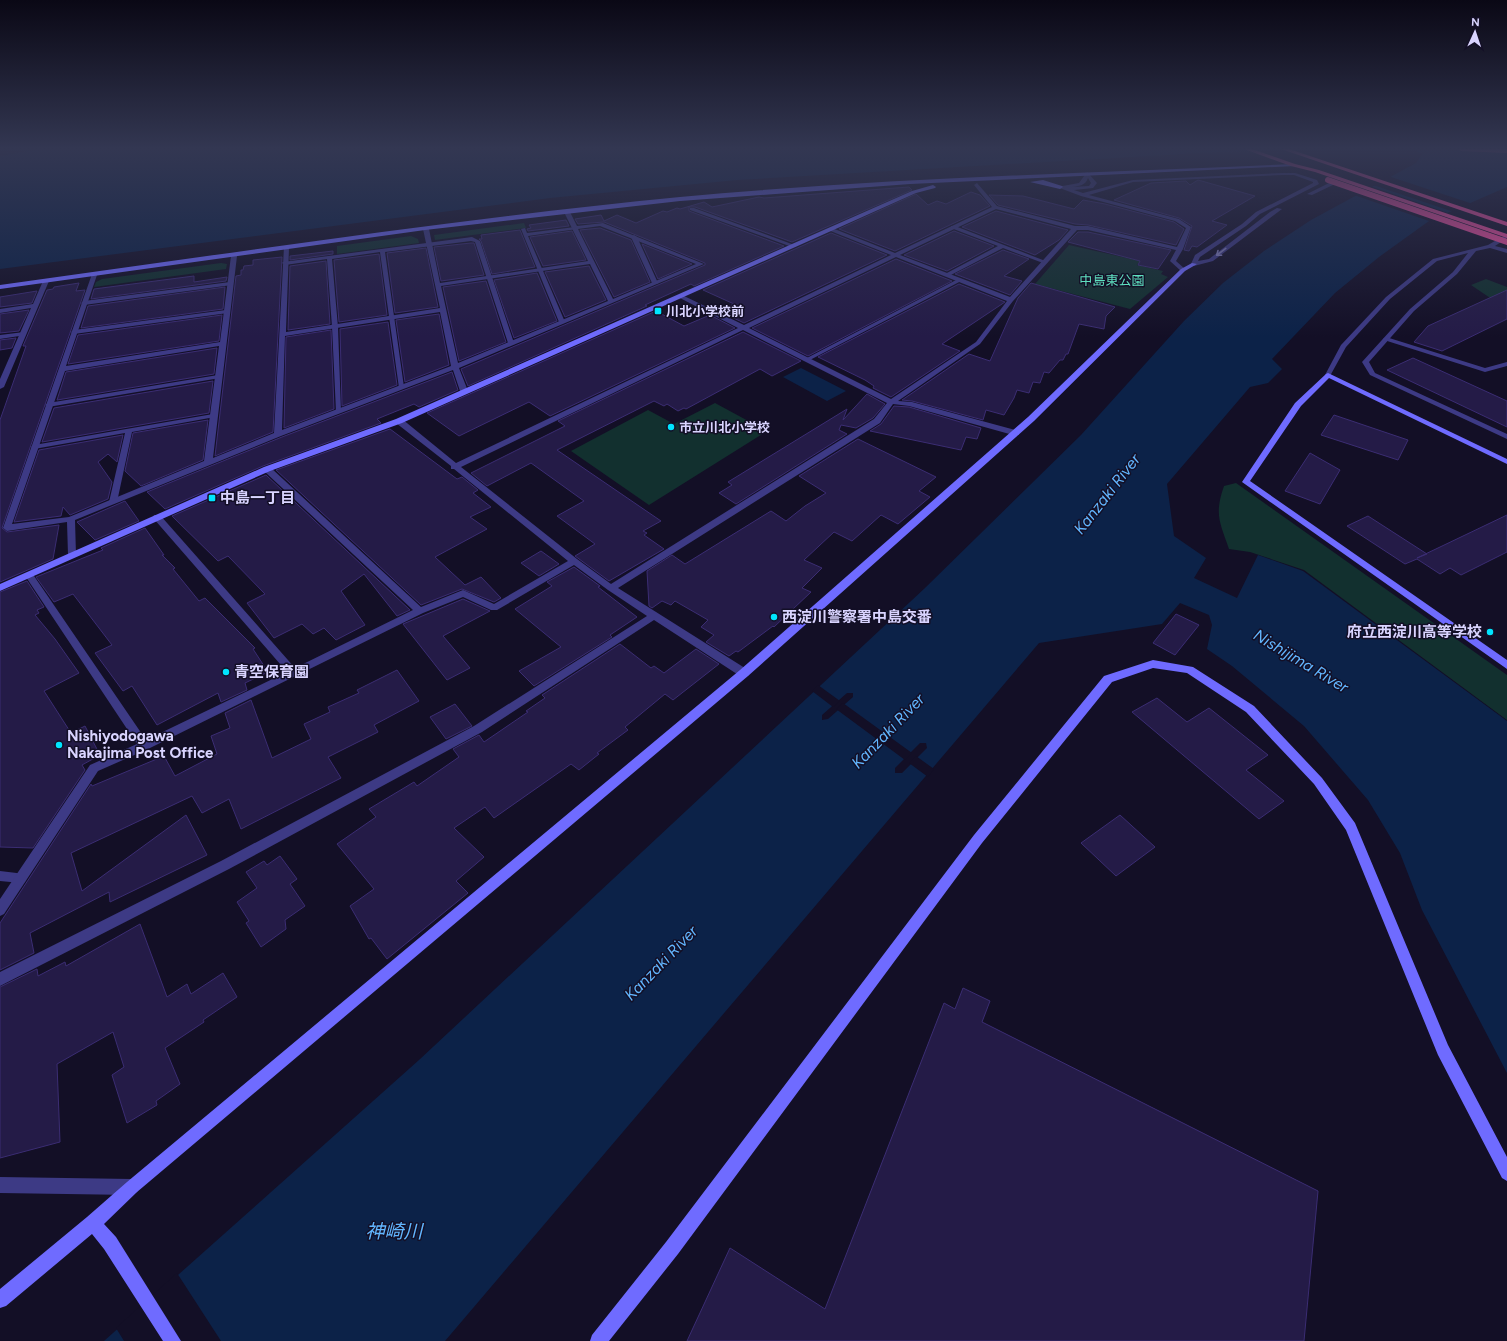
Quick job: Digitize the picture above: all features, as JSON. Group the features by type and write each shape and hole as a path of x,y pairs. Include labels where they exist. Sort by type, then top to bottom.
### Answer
{"highway":[{"path":"1420,212 1507,242"},
{"path":"1437,212 1507,236"},
{"path":"1472,212 1506,223"}],"street":[{"path":"567,212 611,301"},
{"path":"0,288 426,229 571,212"},
{"path":"0,588 72,554 267,469 399,421 870,212"},
{"path":"454,466 986,212"},
{"path":"1012,212 1075,228 1088,228 1180,249"},
{"path":"1145,212 1177,220 1189,228 1173,261 1183,270"},
{"path":"1194,264 1197,256 1244,225 1261,212"},
{"path":"0,1300 93,1223 132,1187 744,673 1016,433 1183,270 1194,264 1211,260 1275,212"},
{"path":"94,275 48,405 7,528 71,519 278,434 455,367 701,264 601,224 575,228"},
{"path":"611,588 877,421 891,402 978,343 1011,300 1075,228"},
{"path":"426,229 455,367 464,391"},
{"path":"830,229 1011,300"},
{"path":"1507,236 1490,246 1435,260 1388,298 1343,346 1328,375 1298,405 1246,482 1507,665"},
{"path":"1490,246 1507,251"},
{"path":"278,434 286,248"},
{"path":"1474,250 1455,273 1412,310 1365,362 1372,374 1507,437"},
{"path":"208,464 234,256"},
{"path":"438,285 591,262"},
{"path":"0,387 46,281"},
{"path":"680,296 891,402 909,404 1016,433"},
{"path":"0,311 36,306"},
{"path":"282,335 442,310"},
{"path":"61,368 222,344"},
{"path":"1328,375 1507,462"},
{"path":"399,421 574,561 611,588 744,673"},
{"path":"267,469 420,611"},
{"path":"157,517 294,673"},
{"path":"71,519 72,554"},
{"path":"0,910 94,768 144,746 420,611 463,593 494,608 574,561"},
{"path":"29,575 144,746"},
{"path":"0,979 225,865 478,729 655,615"},
{"path":"598,1341 672,1248 978,839 1103,685 1108,679 1153,664 1189,670 1250,709 1318,781 1351,827 1443,1050 1507,1173"},
{"path":"0,1185 132,1187"},
{"path":"93,1223 110,1243 173,1341"}],"lane":[{"path":"699,212 794,246"},
{"path":"526,235 575,228"},
{"path":"953,228 1045,262"},
{"path":"523,229 562,322"},
{"path":"634,237 655,283"},
{"path":"285,263 472,239 477,241 512,343"},
{"path":"947,275 1002,246"},
{"path":"382,251 401,387"},
{"path":"329,257 335,327 338,411"},
{"path":"806,360 960,280"},
{"path":"84,303 230,284"},
{"path":"74,332 226,312"},
{"path":"0,337 24,334"},
{"path":"1386,339 1485,370 1507,364"},
{"path":"48,405 218,377"},
{"path":"34,447 214,416"},
{"path":"113,502 129,430"},
{"path":"0,876 21,878"}],"green space":[{"path":"524,223 526,228 435,240 434,235"},
{"path":"411,236 418,239 419,243 337,254 337,246"},
{"name":"中島東公園","path":"1069,245 1140,261 1137,265 1163,271 1161,274 1168,277 1130,309 1035,284"},
{"path":"221,263 227,264 226,269 94,287 96,282 102,279"},
{"path":"1486,279 1507,287 1507,307 1505,308 1471,285"},
{"path":"715,403 767,431 649,505 571,451 648,410 674,424"},
{"path":"1236,483 1507,675 1507,720 1304,570 1250,552 1229,549 1219,518 1219,504 1224,486"}],"water":[{"path":"0,212 445,212 0,269"},
{"name":"神崎川","path":"1327,212 1451,212 1429,221 1379,257 1335,293 1272,359 1282,369 1268,383 1250,387 1167,484 1174,536 1206,558 1194,578 1237,598 1258,555 1303,571 1507,721 1507,1073 1422,910 1400,853 1368,800 1304,726 1232,666 1207,649 1212,625 1209,615 1180,603 1162,624 1039,643 445,1341 104,1341 419,1060 925,588 1081,435 1184,321 1223,283 1264,251","holes":["847,693 853,693 853,697 828,719 822,720 822,715","920,743 926,743 927,748 902,773 895,773 895,768"]},
{"path":"801,368 846,391 827,401 783,377"}],"pier":[{"path":"1402,212 1444,212 1451,214 1432,222"},
{"path":"818,685 840,701 833,707 812,691"},
{"path":"843,703 912,753 905,760 836,709"},
{"path":"916,756 934,769 928,777 909,763"},
{"path":"177,1273 221,1341 124,1341 116,1328"}],"building":[{"path":"662,212 691,212 784,246 694,286 691,284 645,305 647,306 468,386 461,369 705,265 705,263 604,222 578,224 575,219 601,215 604,221 617,215 636,223"},
{"path":"708,212 862,212 792,242"},
{"path":"877,212 978,212 895,251 839,229"},
{"path":"995,212 998,212 1068,230 1059,240 1035,255 962,227"},
{"path":"1025,212 1134,212 1174,222 1184,229 1176,245 1088,225 1075,224"},
{"path":"1156,212 1228,212 1212,221 1227,225 1197,247 1192,246 1189,251 1184,250 1192,226 1179,218"},
{"path":"566,220 569,226 528,231 527,229 531,228 529,225"},
{"path":"600,228 631,240 650,282 614,297 580,230"},
{"path":"520,230 535,267 492,274 479,239 482,239 481,235"},
{"path":"572,231 586,260 543,266 530,237"},
{"path":"954,231 994,246 947,271 904,255"},
{"path":"1078,232 1088,232 1171,250 1158,269 1138,265 1140,261 1068,242"},
{"path":"831,233 887,255 744,323 719,311 734,304 703,290"},
{"path":"474,243 484,275 441,281 434,247"},
{"path":"642,244 692,264 658,279"},
{"path":"426,248 438,307 395,313 387,253"},
{"path":"1003,250 1029,259 1004,276 1022,281 1010,295 955,274"},
{"path":"333,251 333,254 290,260 290,256"},
{"path":"379,254 387,315 339,322 334,260"},
{"path":"282,257 273,432 215,456 236,276 241,275 241,270 243,270 244,266 253,265 253,260"},
{"path":"896,259 952,281 808,356 752,328"},
{"path":"326,261 330,324 288,330 290,266"},
{"path":"589,266 606,300 565,317 545,272"},
{"path":"537,273 557,321 514,338 494,280"},
{"path":"194,276 194,282 227,277 226,281 91,299 94,289"},
{"path":"486,281 506,342 459,361 443,287"},
{"path":"79,283 76,291 85,290 2,528 7,532 59,525 53,559 0,582 0,420 26,346 23,346 47,290 53,289 54,287"},
{"path":"1031,283 1115,307 1106,316 1104,329 1079,324 1068,354 1066,354 1063,360 1060,360 1049,373 1044,372 1040,383 1033,382 1029,393 1017,390 1004,415 986,410 983,420 912,401 902,400 969,354 990,361 1018,298"},
{"path":"959,284 1005,302 942,344 960,351 891,397 873,388 874,386 865,380 818,357"},
{"path":"225,287 223,309 81,328 88,306"},
{"path":"1507,290 1507,319 1442,351 1414,342 1428,326"},
{"path":"37,291 32,303 0,307 0,297"},
{"path":"29,310 19,331 0,333 0,314"},
{"path":"656,311 684,326 710,315 735,328 550,416 529,402 459,436 427,413"},
{"path":"439,314 449,365 405,382 396,320"},
{"path":"222,315 219,341 68,364 78,335"},
{"path":"388,322 397,385 342,406 340,329"},
{"path":"331,330 334,409 284,428 286,337"},
{"path":"743,332 801,361 772,376 760,369 686,409 684,408 678,411 667,404 664,406 654,401 557,450 661,521 643,531 647,533 644,535 664,549 609,581 575,556 595,544 557,516 584,501 531,463 487,486 471,473 565,426 558,421"},
{"path":"16,338 12,348 0,350 0,340"},
{"path":"217,348 214,374 57,400 66,372"},
{"path":"1413,358 1507,401 1507,427 1387,370"},
{"path":"452,372 458,390 419,407 414,404 377,419 381,423 263,466 165,509 147,492 282,437"},
{"path":"213,381 209,413 42,442 54,408"},
{"path":"867,394 885,404 873,418 856,428 841,425 839,430 847,434 736,504 719,493 732,485 728,482 847,409 843,420"},
{"path":"894,406 909,407 981,428 977,439 966,437 961,450 870,431 881,424"},
{"path":"1334,415 1408,440 1398,460 1321,435"},
{"path":"208,420 203,460 141,486 125,471 133,433"},
{"path":"390,429 457,479 462,477 478,490 473,493 491,507 470,517 487,529 435,557 465,585 481,577 501,598 494,602 462,589 421,605 276,470"},
{"path":"123,435 117,462 108,454 98,462 112,482 108,499 70,515 63,507 61,516 14,522 39,450"},
{"path":"858,439 936,477 919,491 930,497 898,524 881,515 852,541 834,532 804,560 822,568 802,588 811,592 774,627 773,626 738,652 736,651 729,656 706,642 714,635 701,627 708,620 675,601 671,605 662,601 652,608 649,606 647,571 672,555 685,564 771,511 786,521 805,506 826,493 799,476"},
{"path":"1310,453 1340,470 1320,504 1285,491"},
{"path":"266,475 410,610 397,616 364,574 341,591 365,625 336,640 324,628 313,634 302,624 274,638 247,603 265,594 228,556 218,561 172,516"},
{"path":"125,501 139,521 95,540 77,522"},
{"path":"1507,515 1507,552 1461,575 1450,568 1440,574 1417,559 1405,564 1347,526 1368,516 1426,554"},
{"path":"145,528 164,555 162,555 175,568 173,569 199,601 205,598 255,648 253,649 268,672 245,683 247,690 221,702 218,693 157,725 132,686 123,691 95,653 112,645 73,594 54,602 36,577 103,550 101,548"},
{"path":"541,551 559,564 539,576 521,563"},
{"path":"574,567 600,586 598,587 637,617 610,635 612,637 534,686 519,671 561,647 515,609 552,586 547,582"},
{"path":"27,581 44,607 37,610 39,613 35,615 55,639 79,673 44,691 71,733 85,726 100,755 82,765 85,770 33,848 0,847 0,592"},
{"path":"463,599 490,611 443,636 470,668 447,680 403,624"},
{"path":"1176,614 1199,625 1175,655 1153,643"},
{"path":"620,644 651,668 654,666 664,673 696,649 719,664 673,700 665,694 625,727 628,730 597,753 599,754 579,770 571,764 494,818 485,807 454,828 484,857 456,881 468,893 387,959 371,938 369,939 350,906 374,889 337,844 376,817 369,809 414,782 417,786 459,757 453,749 479,735 484,742 528,712 526,711 545,698 542,695"},
{"path":"397,670 419,701 374,725 378,732 328,757 341,778 241,829 229,799 202,813 192,796 71,853 82,891 186,815 207,855 110,902 109,892 30,933 34,953 0,970 0,923 91,784 92,786 164,756 175,776 217,754 211,736 230,728 225,713 251,700 272,758 311,739 304,724 330,712 328,707 359,693 357,690"},
{"path":"1157,698 1187,722 1209,708 1268,755 1246,770 1284,801 1259,819 1132,712"},
{"path":"455,704 472,726 446,739 430,717"},
{"path":"1120,815 1155,847 1116,876 1081,843"},
{"path":"280,856 297,879 290,884 305,906 285,920 286,929 261,947 246,923 249,921 237,902 257,888 246,872 264,861 267,865"},
{"path":"140,924 167,997 187,984 191,994 223,973 237,997 203,1020 204,1022 165,1048 180,1084 156,1101 157,1105 127,1123 112,1075 124,1067 113,1032 57,1064 60,1142 0,1158 0,987 37,969 38,976 65,962 66,966"},
{"path":"963,988 990,1001 982,1022 1318,1191 1304,1341 687,1341 730,1248 825,1309 944,1003 955,1009"}],"place":[{"name":"川北小学校前","path":"658,311"},
{"name":"市立川北小学校","path":"671,427"},
{"name":"中島一丁目","path":"212,498"},
{"name":"西淀川警察署中島交番","path":"774,617"},
{"name":"府立西淀川高等学校","path":"1490,632"},
{"name":"青空保育園","path":"226,672"},
{"name":"Nishiyodogawa Nakajima Post Office","path":"59,745"}],"water label":[{"name":"Kanzaki River","path":"1107,494"},
{"name":"Nishijima River","path":"1301,661"},
{"name":"Kanzaki River","path":"888,731"},
{"name":"Kanzaki River","path":"661,963"}]}
